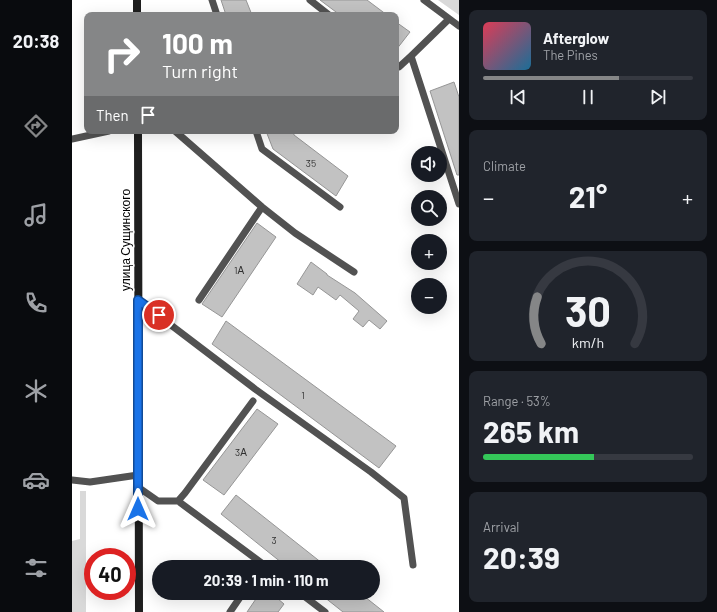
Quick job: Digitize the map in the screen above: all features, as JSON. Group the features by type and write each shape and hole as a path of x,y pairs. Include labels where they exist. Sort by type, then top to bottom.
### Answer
{"street":[{"path":"137,0 137,12"},
{"name":"улица Сущинского","path":"138,134 139,612"}],"lane":[{"path":"212,0 216,12"},
{"path":"310,0 324,12"},
{"path":"424,0 459,26"},
{"path":"399,67 449,19"},
{"path":"411,56 459,204"},
{"path":"72,139 95,134"},
{"path":"178,134 262,207 295,233 354,272"},
{"path":"257,134 262,149 340,206"},
{"path":"198,300 262,207"},
{"path":"138,300 255,389 371,472 404,498 413,565"},
{"path":"178,500 185,493 253,401"},
{"path":"72,480 90,482 138,475"},
{"path":"138,487 158,501 178,500 258,560"},
{"path":"230,612 238,600"},
{"path":"309,600 325,612"}],"shaded area":[{"path":"438,0 459,0 459,15"},
{"path":"80,491 86,491 84,600 86,600 86,612 72,612 72,541 80,539"}],"building":[{"path":"221,0 246,0 251,12 225,12"},
{"path":"320,0 367,0 383,12 336,12"},
{"path":"399,24 410,32 399,46"},
{"path":"454,82 459,97 459,175 457,175 430,91"},
{"path":"267,134 294,134 348,176 336,196 273,149"},
{"path":"257,223 276,237 222,317 202,304"},
{"path":"311,262 327,275 355,293 387,321 380,329 369,320 363,327 353,319 359,311 340,295 336,300 318,287 313,295 297,284"},
{"path":"226,321 396,446 379,468 212,344"},
{"path":"257,409 278,424 224,495 203,480"},
{"path":"236,495 318,560 278,560 221,514"},
{"path":"255,600 279,600 284,604 278,612 247,612"},
{"path":"328,600 369,600 384,612 343,612"}],"route":[{"path":"138,509 138,300 159,315"}]}
